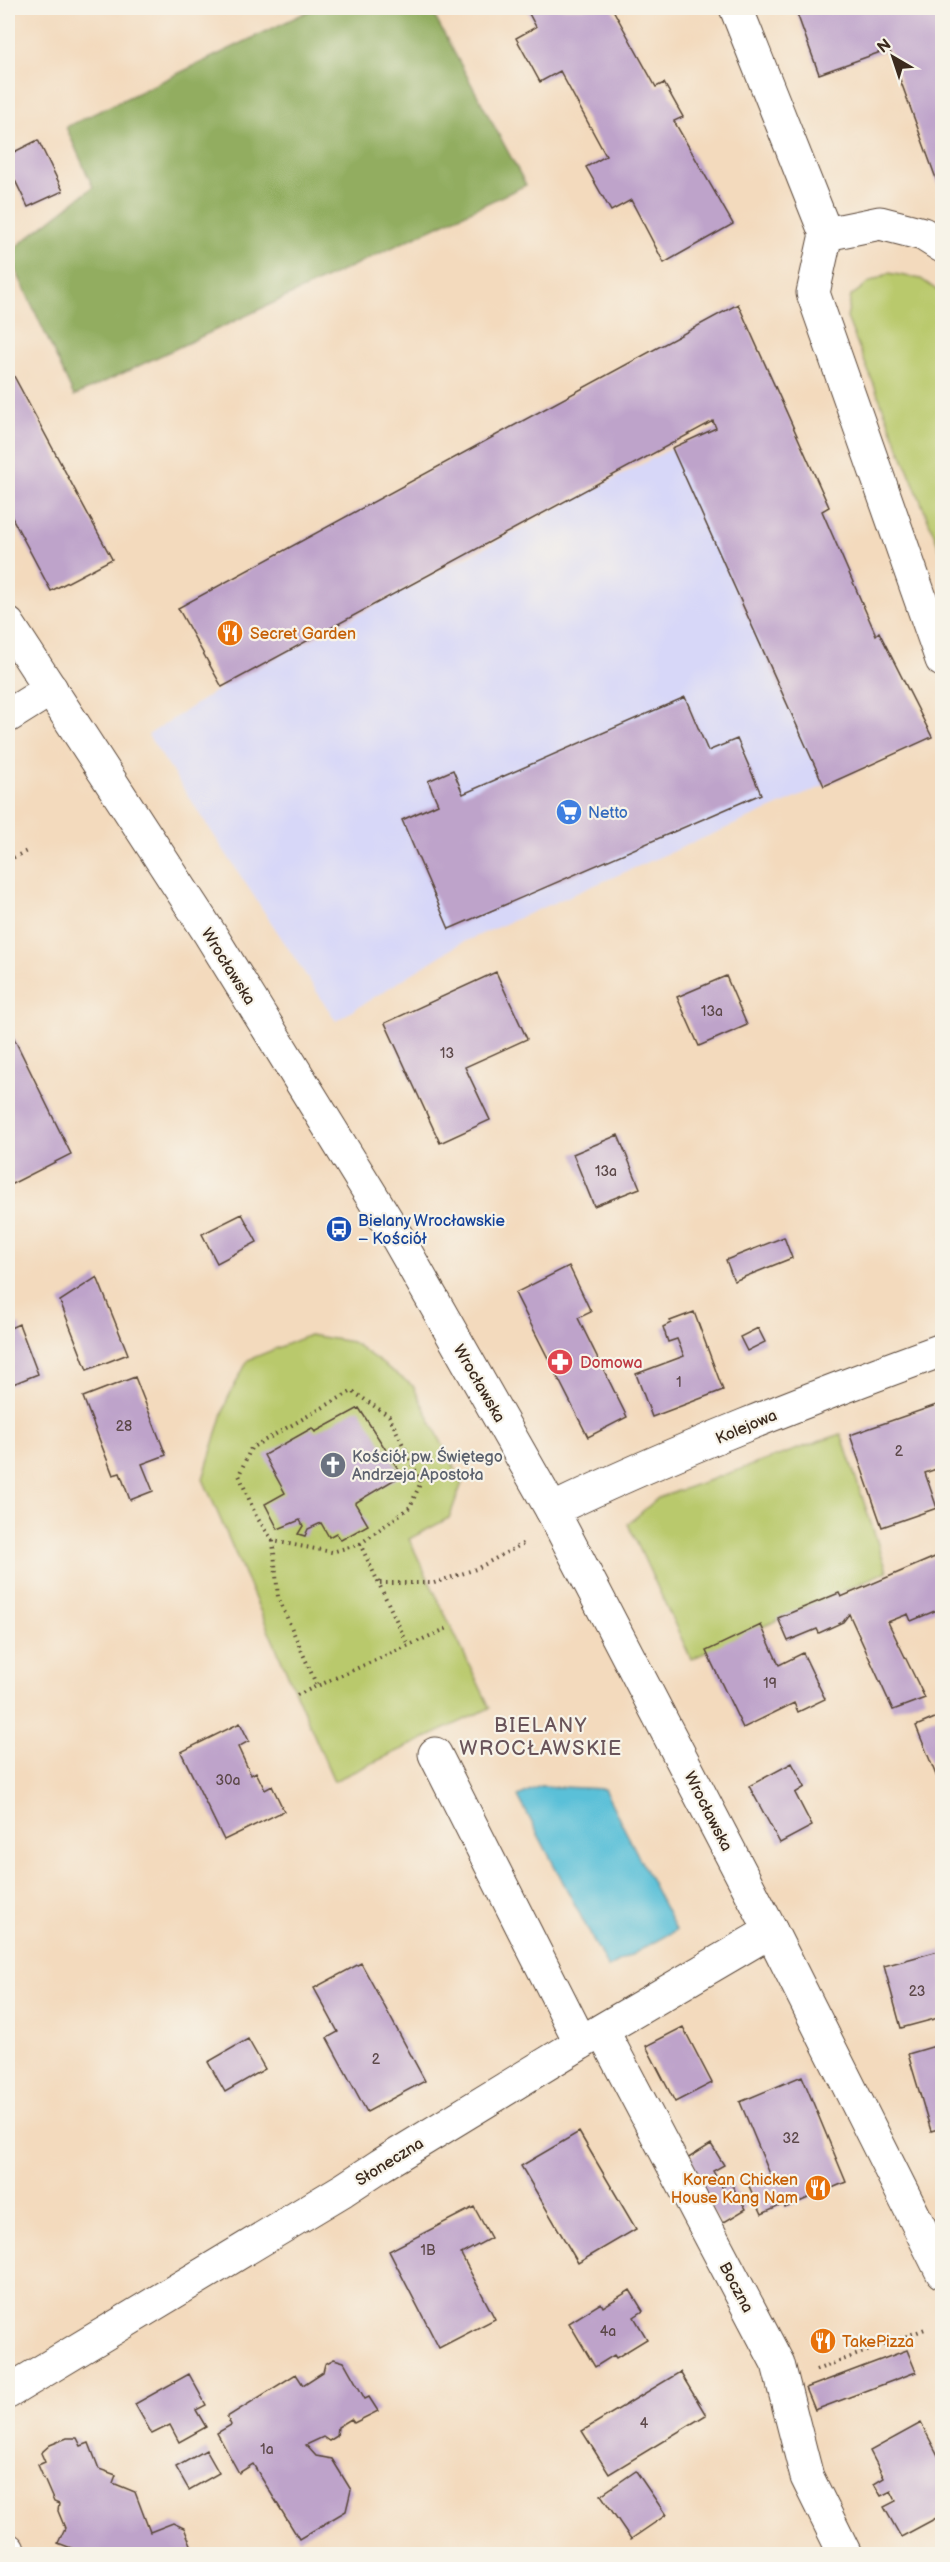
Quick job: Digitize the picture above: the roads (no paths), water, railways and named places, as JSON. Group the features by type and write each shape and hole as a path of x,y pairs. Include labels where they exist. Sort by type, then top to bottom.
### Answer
{"street":[{"path":"736,8 826,234 813,293 942,660"},
{"path":"826,234 879,223 923,234 942,246"},
{"name":"Wrocławska","path":"8,624 210,934 391,1227 552,1510 771,1931 942,2272"},
{"path":"8,716 51,689"},
{"name":"Kolejowa","path":"552,1510 618,1478 810,1399 942,1350"},
{"name":"Boczna","path":"435,1754 592,2037 778,2364 807,2477 845,2554"},
{"name":"Słoneczna","path":"8,2392 592,2037 771,1931"}],"water":[{"path":"540,1786 604,1789 676,1930 608,1968 518,1796"}],"place":[{"name":"Secret Garden","path":"230,633"},
{"name":"Netto","path":"569,812"},
{"name":"Bielany Wrocławskie – Kościół","path":"339,1229"},
{"name":"Domowa","path":"560,1362"},
{"name":"Kościół pw. Świętego Andrzeja Apostoła","path":"333,1465"},
{"name":"Korean Chicken House Kang Nam","path":"818,2188"},
{"name":"TakePizza","path":"823,2341"}],"district":[{"name":"BIELANY WROCŁAWSKIE","path":"541,1736"}]}
